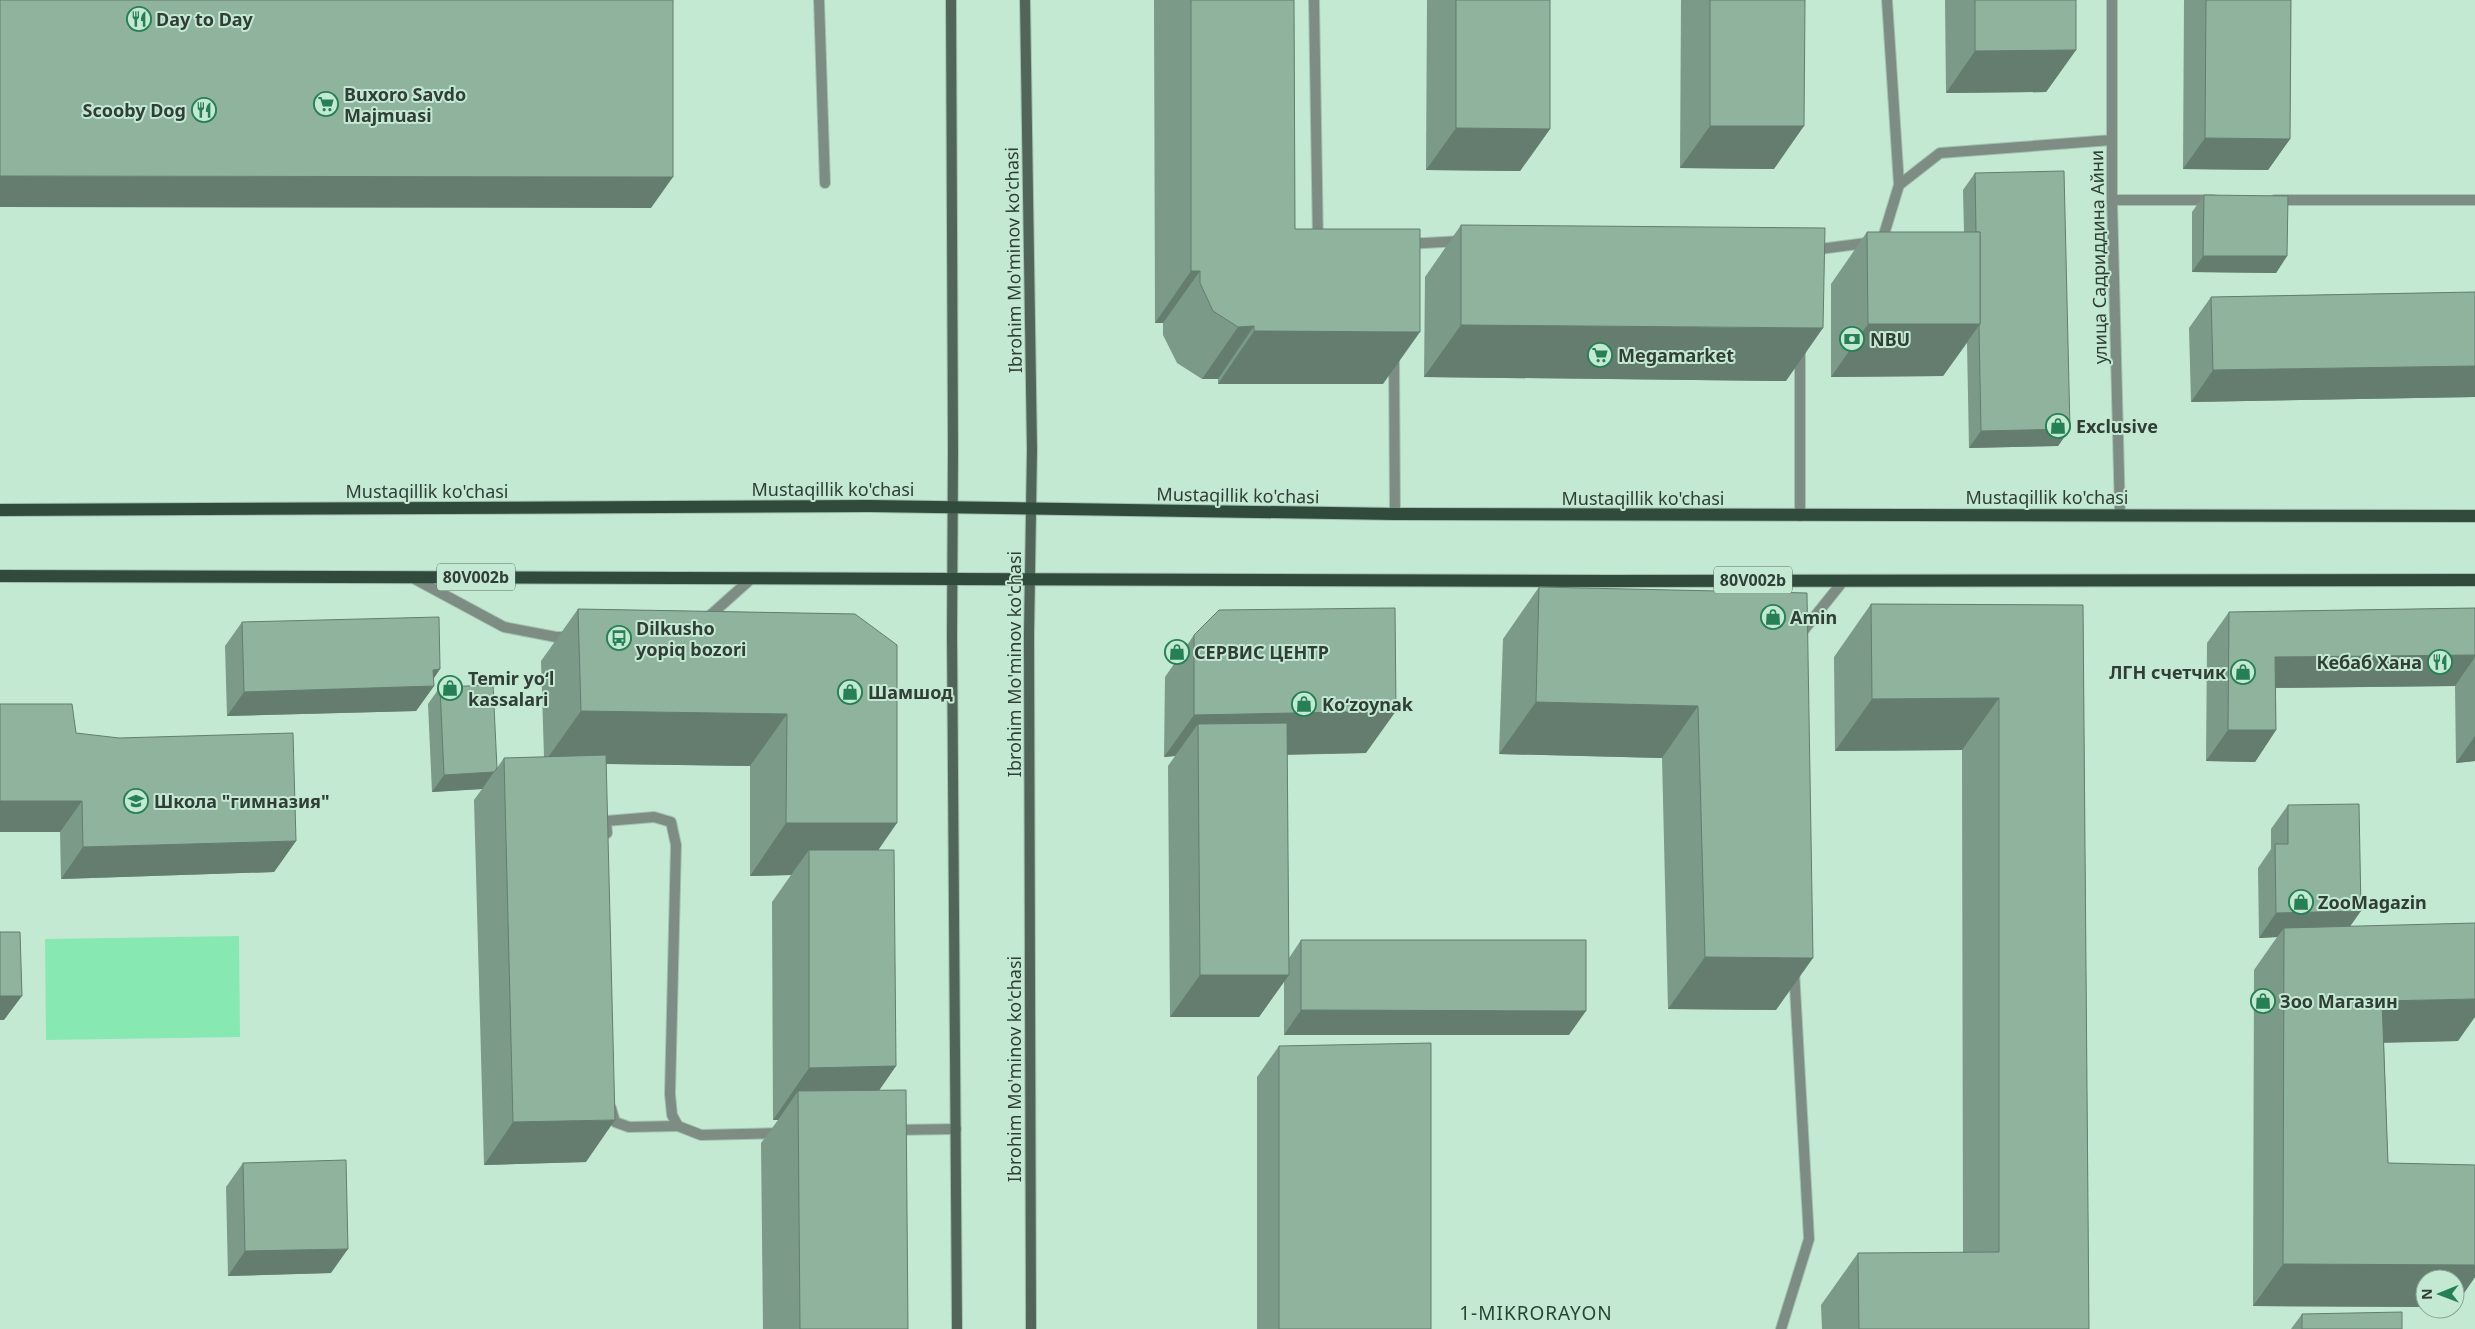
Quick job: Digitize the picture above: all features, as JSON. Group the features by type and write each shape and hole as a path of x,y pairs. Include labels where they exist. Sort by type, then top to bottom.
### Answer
{"main road":[{"path":"950,0 954,451 952,578 957,1329"},
{"name":"Ibrohim Mo'minov ko'chasi","path":"1025,0 1031,508 1031,1329"},
{"name":"Mustaqillik ko'chasi","path":"0,510 952,507 1395,514 2475,516"},
{"name":"80V002b","path":"0,576 952,578"},
{"path":"952,578 1031,579"},
{"name":"80V002b","path":"1031,579 2475,580"}],"street":[{"path":"819,0 825,183"},
{"path":"1314,0 1318,244 1328,244"},
{"path":"1798,251 1882,241 1899,185 1887,0"},
{"name":"улица Садриддина Айни","path":"2112,0 2112,200 2120,514"},
{"path":"1899,185 1940,153 2112,140"},
{"path":"2112,200 2220,200"},
{"path":"2269,200 2475,200"},
{"path":"1394,244 1470,241"},
{"path":"1394,340 1395,514"},
{"path":"1800,340 1800,516"},
{"path":"410,576 504,627 556,637 583,637"},
{"path":"699,625 752,578"},
{"path":"1792,646 1844,580"},
{"path":"607,841 606,821 654,817 671,822 676,845 670,1094 672,1115 678,1126"},
{"path":"1782,1329 1809,1239 1794,961"},
{"path":"609,1102 615,1122 629,1127 678,1126 701,1135 788,1133"},
{"path":"885,1130 956,1129"}],"green space":[{"path":"239,936 240,1037 46,1040 45,939"}],"building":[{"name":"Buxoro Savdo Majmuasi","path":"0,0 673,0 673,177 0,176"},
{"path":"1191,0 1294,0 1295,229 1420,229 1420,332 1254,331 1254,326 1238,327 1213,311 1200,283 1200,271 1191,271"},
{"path":"1456,0 1550,0 1550,129 1456,128"},
{"path":"1710,0 1805,0 1804,126 1710,126"},
{"path":"1975,0 2076,0 2076,50 1975,51"},
{"path":"2206,0 2291,0 2290,139 2205,138"},
{"path":"2064,171 2070,429 1981,431 1980,232 1976,232 1975,173"},
{"path":"2204,195 2288,196 2287,256 2203,256"},
{"path":"1461,225 1825,228 1823,328 1461,325"},
{"path":"1867,232 1980,232 1980,324 1868,324"},
{"path":"2475,292 2475,366 2213,370 2211,297"},
{"path":"1539,587 1807,593 1813,958 1705,957 1698,706 1536,702"},
{"path":"1871,604 2083,605 2089,1329 1859,1329 1858,1253 1999,1252 1999,698 1872,699"},
{"path":"1395,608 1396,711 1194,715 1194,635 1219,610"},
{"path":"2475,608 2475,655 2275,657 2276,730 2228,730 2229,612"},
{"path":"578,609 855,614 897,645 897,823 786,823 787,714 581,711"},
{"path":"439,617 440,669 433,670 434,686 244,692 242,622"},
{"path":"493,685 497,768 494,772 444,775 440,687"},
{"name":"Школа \"гимназия\"","path":"0,704 72,704 76,733 119,738 293,733 296,841 83,847 82,801 0,801"},
{"path":"1287,723 1289,975 1200,975 1198,724"},
{"path":"606,755 615,1120 513,1122 504,758"},
{"name":"ZooMagazin","path":"2359,804 2361,911 2276,913 2275,844 2288,844 2288,805"},
{"path":"809,850 894,850 896,1066 809,1068"},
{"path":"2475,923 2475,999 2382,1001 2388,1163 2475,1165 2475,1265 2283,1264 2284,928"},
{"path":"0,932 20,932 22,996 0,996"},
{"path":"1301,940 1586,940 1586,1011 1301,1010"},
{"path":"1431,1043 1431,1329 1279,1329 1279,1046"},
{"path":"906,1090 908,1329 800,1329 798,1091"},
{"path":"346,1160 348,1249 245,1251 243,1163"},
{"path":"2402,1312 2402,1329 2302,1329 2302,1314"}],"place":[{"name":"Day to Day","path":"139,19"},
{"name":"Buxoro Savdo Majmuasi","path":"326,104"},
{"name":"Scooby Dog","path":"204,110"},
{"name":"NBU","path":"1852,339"},
{"name":"Megamarket","path":"1600,355"},
{"name":"Exclusive","path":"2058,426"},
{"name":"Amin","path":"1773,617"},
{"name":"Dilkusho yopiq bozori","path":"619,638"},
{"name":"СЕРВИС ЦЕНТР","path":"1177,652"},
{"name":"Кебаб Хана","path":"2440,662"},
{"name":"ЛГН счетчик","path":"2243,672"},
{"name":"Temir yoʻl kassalari","path":"450,688"},
{"name":"Шамшод","path":"850,692"},
{"name":"Koʻzoynak","path":"1304,704"},
{"name":"Школа \"гимназия\"","path":"136,801"},
{"name":"ZooMagazin","path":"2301,902"},
{"name":"Зоо Магазин","path":"2263,1001"}],"district":[{"name":"1-MIKRORAYON","path":"1536,1313"}]}
